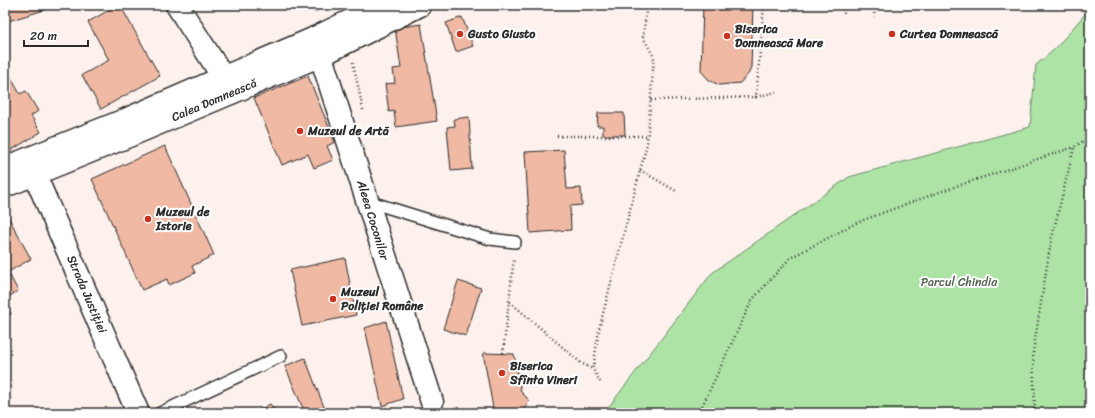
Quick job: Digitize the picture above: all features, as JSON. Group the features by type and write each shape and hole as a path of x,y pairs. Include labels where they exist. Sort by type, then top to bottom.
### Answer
{"street":[{"path":"177,5 227,85"},
{"name":"Calea Domnească","path":"318,46 383,5"},
{"name":"Calea Domnească","path":"5,186 31,167 318,46 420,5"},
{"name":"Aleea Coconilor","path":"318,46 394,290 434,409"},
{"name":"Calea Domnească","path":"5,168 31,167"},
{"name":"Strada Justiției","path":"31,167 138,413"}],"lane":[{"path":"367,201 490,239 516,242"},
{"path":"160,413 281,356"}],"path":[{"path":"593,369 599,329 648,136 654,57 643,36 647,5"},
{"path":"756,97 764,5"},
{"path":"842,5 844,14"},
{"path":"873,5 875,17"},
{"path":"352,58 363,112"},
{"path":"651,100 756,97 776,92"},
{"path":"557,136 648,136"},
{"path":"699,413 752,300 790,258 858,222 942,191 1074,147 1090,137"},
{"path":"1034,413 1033,352 1051,241 1074,147"},
{"path":"640,170 676,191"},
{"path":"503,353 516,242"},
{"path":"509,302 581,363 593,369 600,382"}],"green space":[{"name":"Parcul Chindia","path":"1090,8 1090,413 604,413 712,273 849,177 1030,127 1036,65 1056,48"}],"building":[{"path":"5,5 53,5 54,7 5,22"},
{"path":"120,5 160,76 101,109 82,75 109,60 88,22"},
{"path":"311,5 327,5 314,12"},
{"name":"Biserica Domnească Mare","path":"703,5 753,5 751,67 749,73 740,83 719,85 709,80 701,71"},
{"path":"462,17 473,46 456,52 446,23"},
{"path":"421,24 437,121 396,127 394,111 389,112 385,84 395,83 393,69 401,68 395,28"},
{"path":"10,76 20,94 26,91 38,111 31,116 41,132 5,154 5,79"},
{"path":"308,76 335,142 327,146 333,160 314,168 308,154 282,165 254,98"},
{"path":"598,113 624,113 625,135 603,135 603,126 597,126"},
{"path":"469,117 472,169 451,171 447,127 455,126 454,119"},
{"path":"165,146 214,255 192,266 195,273 169,285 167,279 142,290 92,179"},
{"path":"564,150 567,189 581,188 582,205 570,206 571,230 530,233 525,152"},
{"path":"5,211 31,259 8,272 18,291 5,299"},
{"path":"345,258 356,315 302,326 290,270"},
{"path":"458,281 481,288 466,336 443,329"},
{"path":"5,302 11,314 5,318"},
{"path":"386,321 403,399 382,406 365,328"},
{"name":"Biserica Sfînta Vineri","path":"483,353 514,354 521,392 529,400 523,413 494,413"},
{"path":"305,358 326,412 325,413 305,413 285,366"},
{"path":"270,404 276,413 254,413"}],"place":[{"name":"Gusto Giusto","path":"460,34"},
{"name":"Curtea Domnească","path":"892,34"},
{"name":"Biserica Domnească Mare","path":"727,36"},
{"name":"Muzeul de Artă","path":"300,131"},
{"name":"Muzeul de Istorie","path":"148,219"},
{"name":"Muzeul Poliției Române","path":"333,299"},
{"name":"Biserica Sfînta Vineri","path":"502,373"}]}
